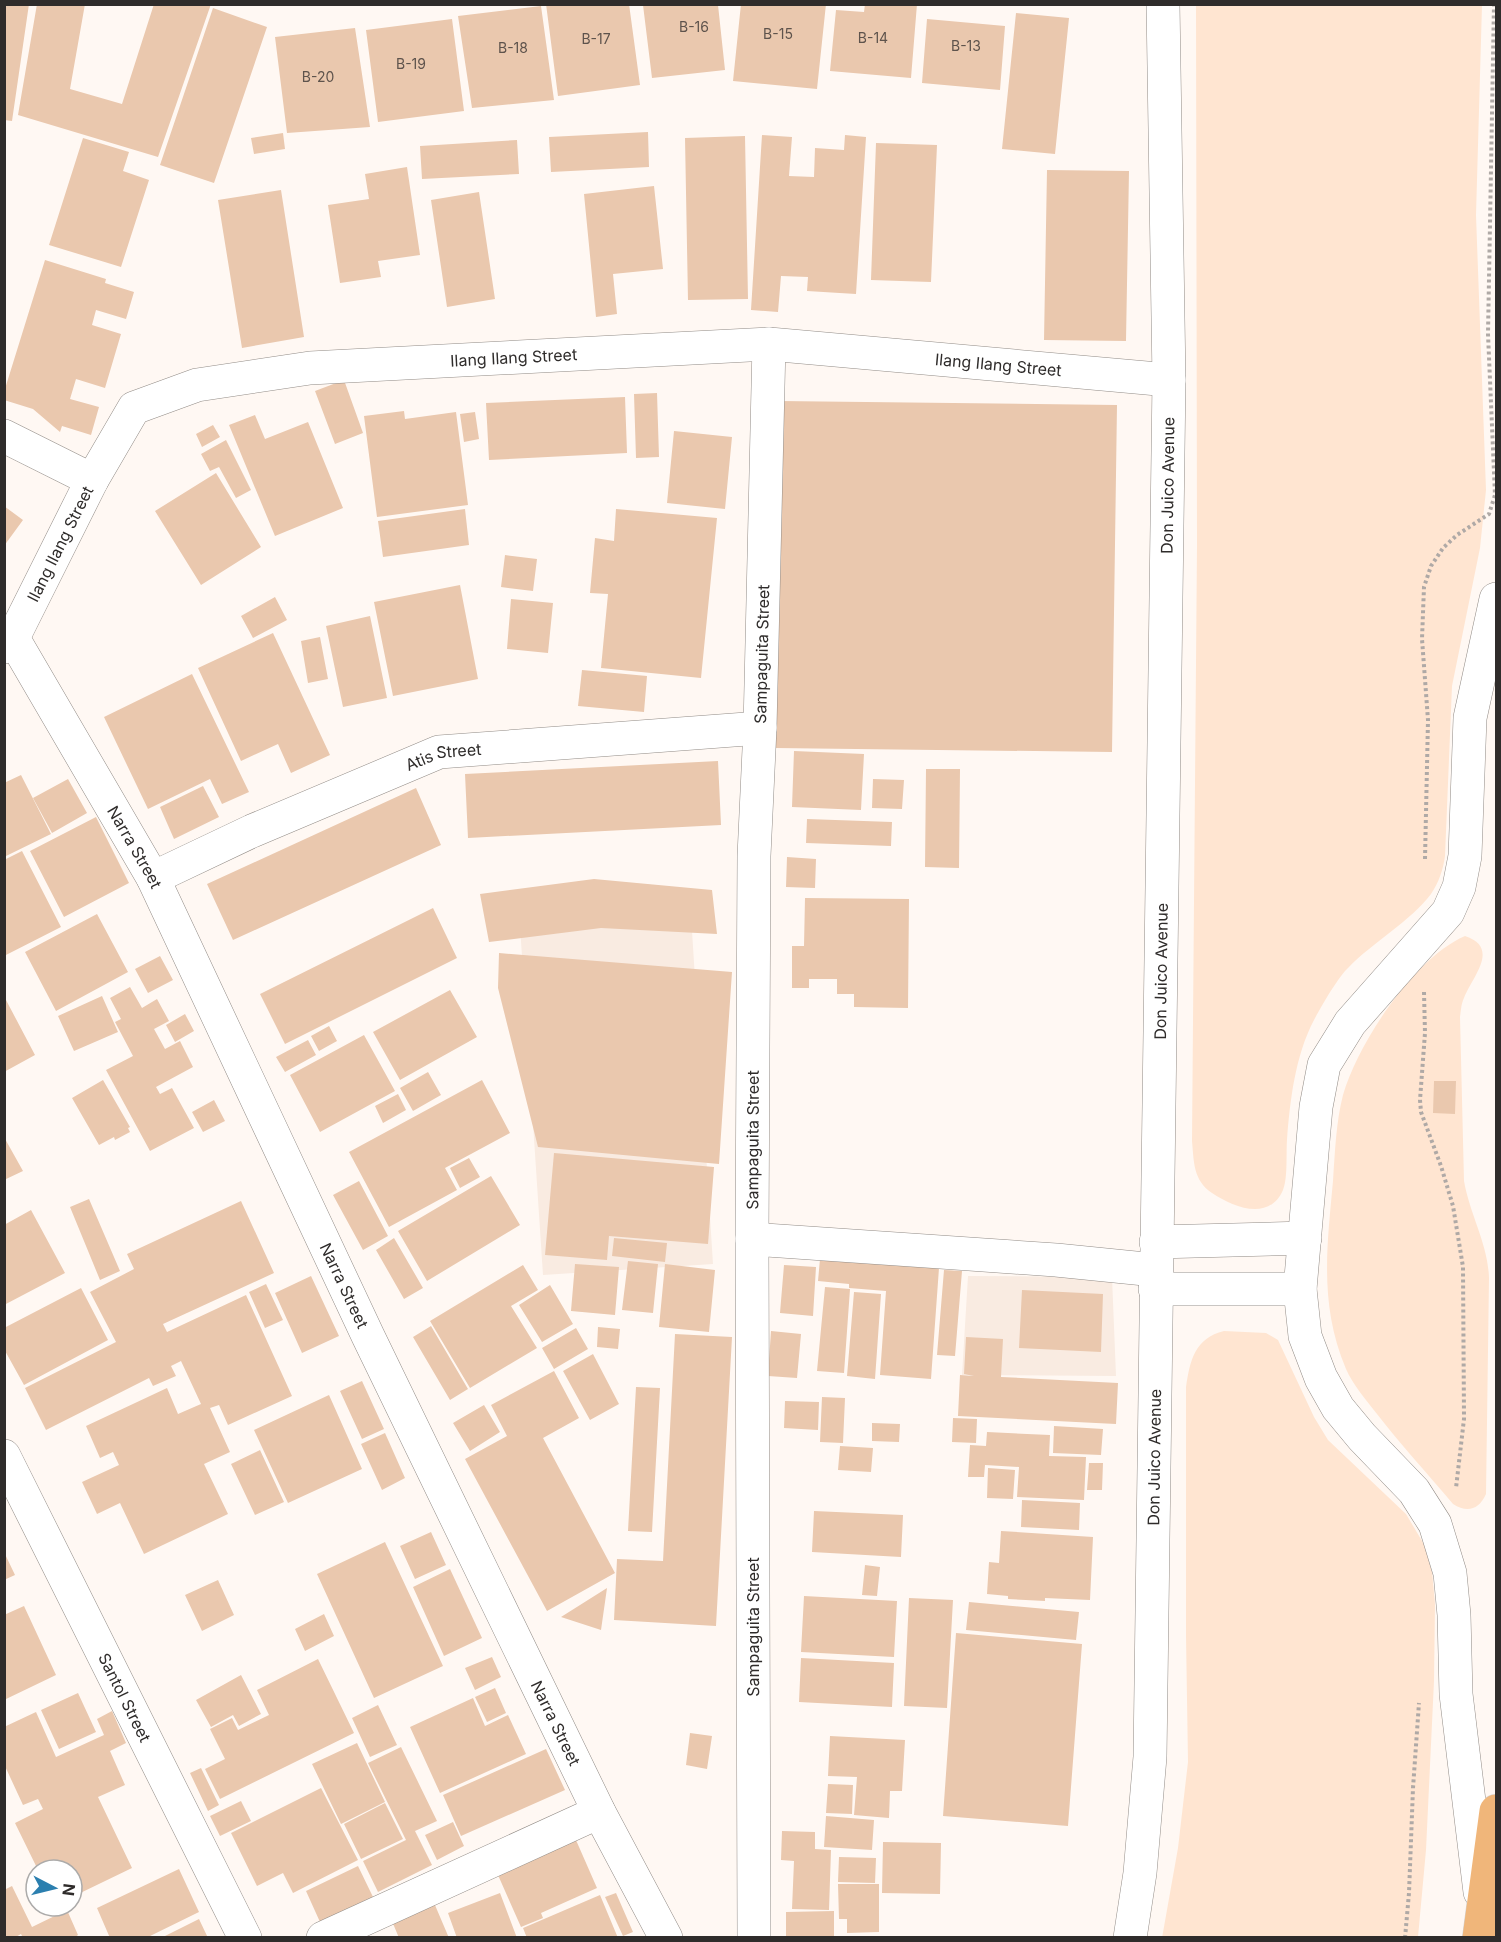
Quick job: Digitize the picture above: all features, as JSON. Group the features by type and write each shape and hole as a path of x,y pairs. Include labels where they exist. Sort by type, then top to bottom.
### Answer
{"main road":[{"path":"1481,1925 1497,1811"}],"street":[{"name":"Don Juico Avenue","path":"1130,1938 1140,1873 1149,1757 1169,380 1163,4"},
{"name":"Ilang Ilang Street","path":"9,642 92,480 134,408 197,385 310,368 769,344 1169,380"},
{"name":"Sampaguita Street","path":"754,1938 752,1239 754,856 760,728 769,344"},
{"path":"4,436 92,480"},
{"path":"1481,1925 1456,1694 1454,1616 1450,1573 1435,1524 1414,1491 1356,1430 1338,1408 1321,1378 1305,1336 1300,1289 1316,1107 1324,1065 1350,1023 1448,912 1460,887 1465,856 1470,718 1497,599"},
{"name":"Narra Street","path":"9,642 153,878 363,1325 599,1812 666,1938"},
{"name":"Atis Street","path":"153,878 252,831 439,752 760,728"},
{"path":"1156,1267 1305,1238"},
{"path":"752,1239 1156,1267 1300,1289"},
{"name":"Santol Street","path":"4,1456 245,1938"},
{"path":"323,1938 599,1812"}],"shaded area":[{"path":"1196,5 1482,5 1476,215 1486,490 1480,548 1452,686 1445,856 1442,871 1431,894 1423,904 1358,958 1345,972 1314,1020 1302,1048 1294,1079 1288,1125 1285,1185 1277,1200 1260,1209 1240,1207 1206,1188 1196,1170 1192,1141 1197,545"},
{"path":"691,915 713,1264 543,1275 520,926"},
{"path":"1465,936 1476,941 1483,955 1481,964 1463,1000 1460,1017 1464,1181 1486,1253 1489,1278 1486,1494 1480,1504 1468,1509 1453,1504 1386,1426 1352,1381 1337,1345 1328,1299 1327,1276 1337,1126 1350,1074 1375,1028 1408,982 1446,947"},
{"path":"968,1276 1112,1277 1116,1376 962,1375"},
{"path":"1224,1331 1266,1333 1278,1340 1314,1417 1328,1440 1406,1514 1425,1546 1432,1572 1435,1604 1434,1681 1426,1850 1418,1937 1162,1938 1178,1848 1188,1762 1186,1387 1192,1359 1200,1345 1214,1334"}],"building":[{"path":"4,4 29,4 12,121 4,120"},
{"path":"37,4 85,4 70,89 122,104 154,4 211,4 158,157 18,115"},
{"path":"546,4 629,4 640,85 558,96"},
{"path":"741,4 826,4 817,89 733,81"},
{"path":"865,4 917,4 911,78 830,71 836,10 864,12"},
{"path":"643,5 718,5 725,70 652,78"},
{"path":"541,6 554,100 472,108 458,16"},
{"path":"213,8 267,27 214,183 160,165"},
{"path":"1016,13 1069,18 1055,154 1002,149"},
{"path":"452,19 464,111 378,122 366,30"},
{"path":"927,19 1005,26 1000,90 922,83"},
{"path":"355,28 370,127 287,133 275,37"},
{"path":"648,132 649,167 551,172 549,137"},
{"path":"283,133 285,149 254,154 251,138"},
{"path":"762,135 792,137 789,176 814,177 815,148 844,150 845,135 866,137 856,294 807,291 808,277 781,276 778,312 751,310"},
{"path":"745,136 748,299 688,300 685,138"},
{"path":"83,138 129,152 123,171 149,180 121,267 49,245"},
{"path":"517,140 519,174 422,179 420,146"},
{"path":"876,143 937,145 931,282 871,280"},
{"path":"407,167 420,255 378,261 381,277 340,283 328,205 369,199 365,174"},
{"path":"1047,170 1129,171 1126,341 1044,340"},
{"path":"654,186 663,269 613,274 617,314 596,317 584,194"},
{"path":"281,190 304,337 242,348 218,200"},
{"path":"479,192 495,299 447,307 431,200"},
{"path":"45,260 106,279 105,283 134,292 126,319 96,310 92,325 121,334 105,388 76,379 70,399 99,407 91,435 62,426 60,432 33,409 4,400 4,392"},
{"path":"344,380 363,433 335,444 315,391"},
{"path":"657,393 659,457 636,458 634,394"},
{"path":"625,397 627,453 489,460 486,403"},
{"path":"779,401 1117,405 1112,752 775,748"},
{"path":"404,411 405,419 456,412 468,505 377,517 364,416"},
{"path":"475,412 479,439 464,442 460,414"},
{"path":"255,415 265,439 308,422 343,508 275,536 229,425"},
{"path":"213,425 220,437 202,447 196,434"},
{"path":"674,431 732,437 725,509 667,503"},
{"path":"226,440 251,490 236,498 219,467 210,471 201,454"},
{"path":"216,473 261,547 201,585 155,511"},
{"path":"4,506 23,520 4,546"},
{"path":"465,509 469,545 383,557 378,521"},
{"path":"616,509 717,518 701,678 601,668 608,594 590,593 595,538 614,541"},
{"path":"505,555 537,559 533,591 501,587"},
{"path":"460,585 478,679 393,696 374,602"},
{"path":"275,597 287,620 253,638 241,616"},
{"path":"511,599 553,603 548,653 507,649"},
{"path":"370,616 387,698 343,707 326,626"},
{"path":"273,633 330,755 291,773 278,744 241,761 198,668"},
{"path":"320,637 328,679 308,683 301,641"},
{"path":"582,670 647,676 644,712 578,706"},
{"path":"192,674 249,792 222,804 210,779 148,809 104,717"},
{"path":"794,751 864,754 861,810 792,807"},
{"path":"718,761 721,825 468,838 465,774"},
{"path":"926,769 960,769 959,868 925,867"},
{"path":"21,775 51,834 4,857 4,783"},
{"path":"68,779 87,813 52,833 33,798"},
{"path":"873,779 904,780 902,809 872,808"},
{"path":"203,786 219,817 174,839 160,807"},
{"path":"416,788 441,845 233,940 207,884"},
{"path":"96,817 129,883 64,917 30,851"},
{"path":"807,819 892,822 891,846 806,843"},
{"path":"22,851 61,927 4,956 4,860"},
{"path":"787,857 816,859 815,888 786,887"},
{"path":"594,879 712,890 717,934 601,928 489,942 480,894"},
{"path":"805,898 909,899 908,1008 854,1007 854,994 837,994 837,979 809,979 809,988 792,988 792,946 804,946"},
{"path":"433,908 457,958 285,1044 260,994"},
{"path":"97,914 128,972 56,1011 25,952"},
{"path":"499,953 732,972 719,1164 538,1147 498,988"},
{"path":"160,956 173,980 148,993 135,969"},
{"path":"130,987 142,1008 157,999 169,1021 154,1029 165,1049 180,1041 193,1067 156,1087 160,1094 172,1088 194,1128 150,1151 106,1070 133,1056 115,1022 121,1019 110,998"},
{"path":"450,990 477,1037 400,1080 373,1032"},
{"path":"102,996 118,1032 74,1051 58,1016"},
{"path":"6,1000 35,1055 4,1072 4,1001"},
{"path":"185,1014 194,1031 175,1042 166,1025"},
{"path":"329,1026 337,1041 319,1051 311,1036"},
{"path":"364,1035 395,1091 320,1132 290,1075"},
{"path":"308,1040 316,1055 285,1072 276,1057"},
{"path":"428,1072 441,1095 413,1111 400,1088"},
{"path":"103,1080 130,1127 128,1128 130,1132 99,1145 72,1098"},
{"path":"482,1080 510,1133 445,1168 457,1190 389,1227 349,1152"},
{"path":"1434,1081 1456,1081 1455,1114 1433,1113"},
{"path":"398,1094 406,1110 383,1123 375,1106"},
{"path":"214,1100 225,1121 203,1132 192,1112"},
{"path":"4,1137 23,1171 4,1180"},
{"path":"554,1153 714,1167 708,1244 609,1236 607,1260 545,1255"},
{"path":"469,1158 480,1177 460,1188 450,1168"},
{"path":"491,1176 520,1225 427,1281 398,1231"},
{"path":"359,1181 388,1236 363,1250 333,1195"},
{"path":"89,1199 120,1271 100,1280 70,1207"},
{"path":"241,1201 274,1273 163,1324 167,1332 246,1295 292,1396 228,1425 219,1405 210,1408 230,1452 204,1464 228,1514 144,1554 120,1503 97,1514 82,1482 119,1465 113,1452 100,1458 86,1426 167,1388 178,1414 201,1404 181,1361 171,1366 176,1376 153,1386 149,1378 46,1430 25,1388 116,1342 90,1292 134,1269 127,1254"},
{"path":"31,1210 65,1273 4,1305 4,1225"},
{"path":"394,1238 423,1288 404,1299 376,1250"},
{"path":"614,1238 667,1243 665,1262 612,1256"},
{"path":"820,1259 939,1268 931,1379 880,1375 886,1291 849,1288 849,1284 818,1281"},
{"path":"628,1261 658,1264 653,1313 622,1310"},
{"path":"575,1264 619,1267 615,1315 571,1311"},
{"path":"665,1264 715,1270 709,1332 659,1327"},
{"path":"523,1265 538,1290 511,1306 537,1348 470,1388 430,1321"},
{"path":"784,1265 816,1267 813,1316 780,1313"},
{"path":"944,1270 962,1271 955,1356 937,1355"},
{"path":"311,1276 339,1336 302,1353 275,1293"},
{"path":"266,1284 283,1320 265,1328 249,1292"},
{"path":"550,1285 573,1324 542,1342 519,1305"},
{"path":"825,1287 850,1289 844,1373 817,1371"},
{"path":"81,1288 108,1340 24,1385 4,1349 4,1328"},
{"path":"1022,1290 1103,1294 1101,1352 1019,1348"},
{"path":"854,1292 881,1294 875,1379 847,1376"},
{"path":"431,1326 468,1389 450,1400 413,1337"},
{"path":"598,1327 620,1329 618,1349 597,1347"},
{"path":"576,1328 588,1349 554,1369 542,1348"},
{"path":"771,1331 801,1334 797,1378 768,1376"},
{"path":"675,1334 732,1337 716,1626 614,1620 617,1559 663,1561"},
{"path":"966,1337 1003,1339 1001,1377 1118,1383 1116,1424 958,1416 960,1375 974,1376 964,1374"},
{"path":"593,1354 619,1404 590,1420 563,1371"},
{"path":"554,1371 579,1418 543,1438 615,1573 547,1611 465,1459 507,1436 491,1405"},
{"path":"362,1381 384,1429 362,1439 340,1391"},
{"path":"636,1387 660,1388 652,1532 628,1531"},
{"path":"329,1395 362,1469 288,1503 254,1430"},
{"path":"822,1397 845,1398 843,1443 820,1442"},
{"path":"785,1401 819,1402 818,1430 784,1428"},
{"path":"484,1405 500,1432 470,1451 453,1423"},
{"path":"953,1418 977,1419 976,1443 952,1442"},
{"path":"872,1423 900,1424 899,1442 872,1441"},
{"path":"1054,1426 1103,1429 1101,1455 1053,1453"},
{"path":"987,1432 1050,1435 1049,1456 1086,1457 1084,1500 1017,1497 1019,1467 985,1465 984,1477 968,1477 970,1445 986,1446"},
{"path":"385,1433 405,1478 382,1490 361,1444"},
{"path":"840,1446 873,1448 871,1472 838,1470"},
{"path":"260,1450 284,1502 255,1515 231,1464"},
{"path":"1089,1463 1103,1463 1102,1490 1087,1490"},
{"path":"988,1468 1015,1470 1013,1499 987,1498"},
{"path":"1022,1500 1080,1503 1079,1530 1021,1527"},
{"path":"814,1511 903,1515 901,1557 812,1552"},
{"path":"1001,1531 1093,1537 1090,1600 1008,1599 1008,1596 987,1594 989,1562 999,1563"},
{"path":"431,1532 446,1565 415,1579 400,1546"},
{"path":"385,1542 443,1666 374,1698 317,1574"},
{"path":"4,1552 15,1575 4,1580"},
{"path":"865,1565 880,1567 877,1596 862,1595"},
{"path":"450,1569 482,1638 444,1656 413,1587"},
{"path":"218,1580 234,1615 202,1631 185,1595"},
{"path":"607,1588 601,1630 561,1617"},
{"path":"804,1596 897,1601 894,1657 801,1652"},
{"path":"909,1598 953,1600 947,1708 904,1706"},
{"path":"969,1602 1079,1612 1076,1640 966,1630"},
{"path":"24,1606 56,1675 4,1700 4,1615"},
{"path":"324,1614 334,1636 305,1651 295,1629"},
{"path":"956,1633 1082,1644 1068,1826 943,1816"},
{"path":"492,1657 501,1677 475,1690 465,1668"},
{"path":"801,1658 894,1663 892,1707 799,1702"},
{"path":"318,1659 354,1733 220,1799 205,1769 225,1759 210,1729 232,1718 238,1730 269,1715 257,1690"},
{"path":"241,1675 261,1714 239,1726 233,1715 211,1727 196,1700"},
{"path":"495,1688 506,1713 487,1722 475,1697"},
{"path":"78,1693 96,1732 59,1749 41,1710"},
{"path":"473,1698 485,1726 508,1715 526,1754 440,1793 410,1727"},
{"path":"378,1705 397,1745 370,1757 352,1718"},
{"path":"112,1711 126,1743 110,1751 125,1785 98,1797 132,1868 84,1891 84,1858 32,1858 15,1823 43,1809 38,1799 23,1805 4,1764 4,1727 36,1712 56,1757 104,1735 97,1719"},
{"path":"690,1733 712,1736 707,1769 686,1765"},
{"path":"830,1736 905,1740 902,1791 890,1791 889,1818 854,1815 857,1777 828,1776"},
{"path":"357,1743 385,1802 341,1824 312,1764"},
{"path":"401,1747 437,1821 415,1831 432,1865 378,1892 363,1861 406,1840 368,1763"},
{"path":"546,1749 565,1790 461,1836 443,1795"},
{"path":"201,1768 219,1805 208,1811 190,1773"},
{"path":"828,1784 853,1785 852,1814 826,1813"},
{"path":"321,1788 358,1860 293,1893 283,1873 257,1886 231,1833"},
{"path":"241,1801 251,1821 220,1836 210,1816"},
{"path":"385,1803 403,1839 361,1859 344,1824"},
{"path":"826,1816 874,1820 872,1850 824,1847"},
{"path":"453,1822 464,1846 437,1860 425,1835"},
{"path":"572,1831 597,1888 541,1913 543,1918 521,1927 494,1866"},
{"path":"782,1831 815,1832 815,1849 831,1850 829,1910 792,1909 794,1861 781,1860"},
{"path":"883,1842 941,1843 940,1894 882,1893"},
{"path":"839,1857 876,1858 875,1883 838,1882"},
{"path":"358,1866 373,1897 320,1922 306,1891"},
{"path":"179,1869 199,1912 146,1938 110,1938 97,1908"},
{"path":"838,1884 879,1884 879,1932 847,1933 847,1919 839,1919"},
{"path":"12,1886 24,1911 24,1918 28,1918 32,1927 51,1918 71,1918 78,1935 74,1938 23,1938 21,1934 14,1938 4,1938 4,1890"},
{"path":"429,1891 449,1938 399,1938 387,1909"},
{"path":"500,1893 517,1938 457,1938 448,1913"},
{"path":"616,1893 633,1932 623,1936 605,1897"},
{"path":"600,1895 618,1938 527,1938 523,1928"},
{"path":"834,1911 834,1938 786,1938 786,1912"},
{"path":"199,1919 208,1938 161,1938"}]}
